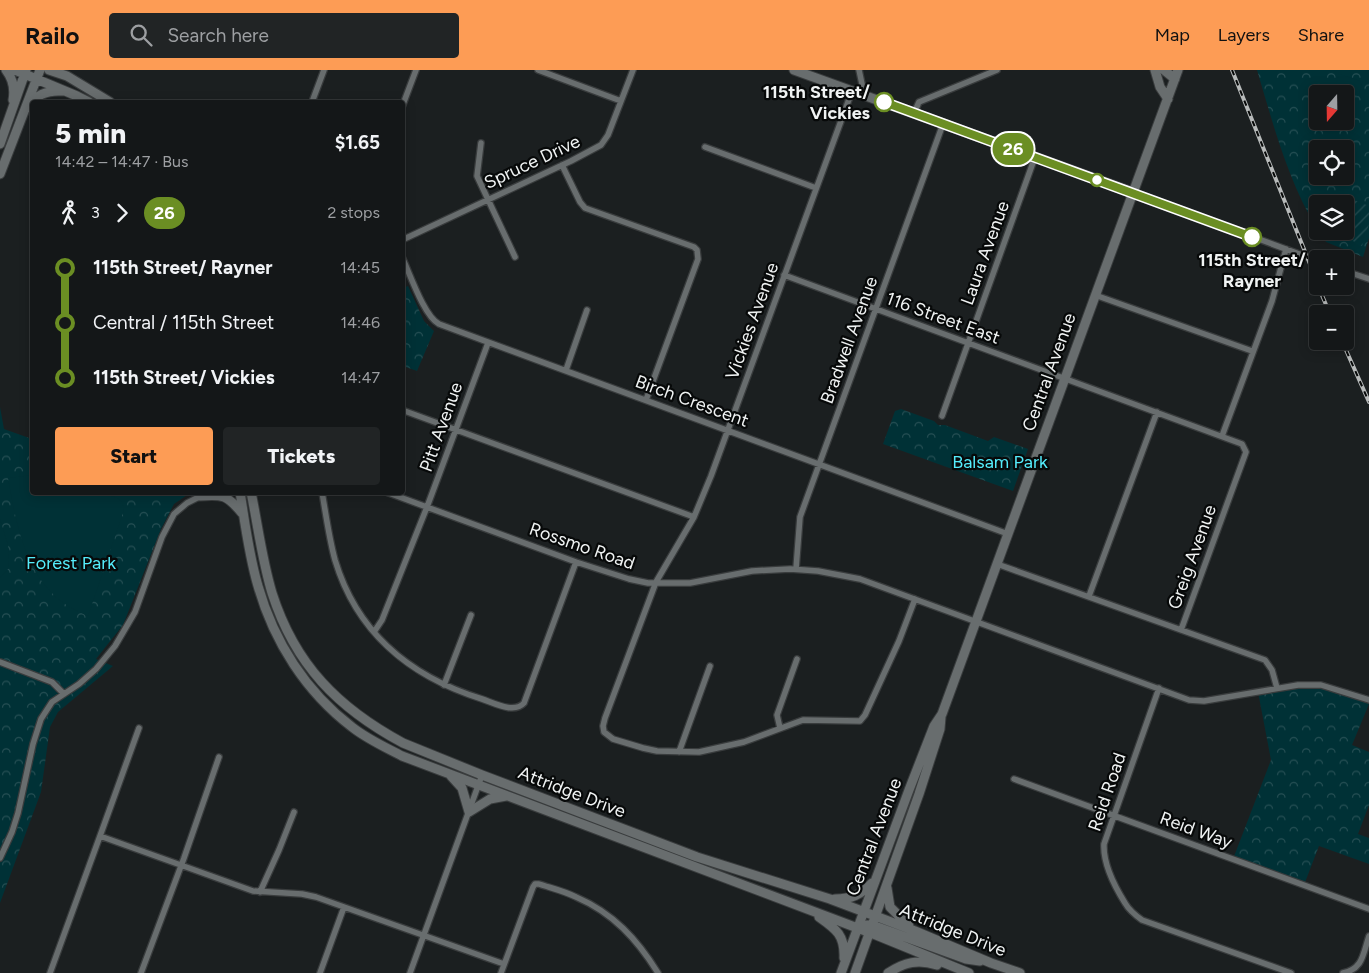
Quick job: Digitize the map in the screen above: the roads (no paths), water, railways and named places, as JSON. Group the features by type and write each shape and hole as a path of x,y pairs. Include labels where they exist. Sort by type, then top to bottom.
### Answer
{"main road":[{"path":"6,70 12,80 14,94 11,113"},
{"path":"15,70 38,74 85,100"},
{"path":"49,70 64,73 107,100"},
{"path":"794,70 1132,192"},
{"path":"1155,70 1160,87 1168,99"},
{"path":"1164,70 1175,80"},
{"name":"Central Avenue","path":"855,973 933,750 940,729 942,714 1178,70"},
{"path":"0,144 26,72"},
{"path":"0,174 38,74"},
{"path":"35,100 38,96 51,90 70,92"},
{"path":"21,117 30,106"},
{"path":"214,495 225,496 244,514"},
{"name":"Attridge Drive","path":"241,495 258,586 274,630 296,668 311,688 352,728 365,736 402,756 857,928 872,925 915,931 990,963 1020,973"},
{"name":"Attridge Drive","path":"252,495 272,593 292,641 312,671 339,700 380,731 403,743 482,775 697,856 830,899 863,912 872,925 969,973"},
{"name":"Central Avenue","path":"842,969 934,726 942,714"},
{"path":"447,773 462,788 469,812 490,798 506,796"},
{"path":"830,899 856,896 863,892 875,879"},
{"path":"887,883 890,907 899,918 915,931"},
{"path":"809,910 839,933 844,944 842,969"},
{"path":"872,925 966,959 990,963"},
{"path":"888,973 901,965 916,961 969,973"}],"street":[{"path":"313,100 324,70"},
{"path":"405,100 416,70"},
{"path":"538,70 621,101"},
{"name":"Spruce Drive","path":"405,239 601,145 608,135 633,70"},
{"name":"Vickies Avenue","path":"859,70 862,84 855,92 816,188 728,430 694,517 656,582 605,718 603,729 607,736 628,744 657,751 699,752 728,747 803,720 860,721 865,715 899,641 915,599"},
{"path":"914,114 919,102 997,70"},
{"name":"Bradwell Avenue","path":"796,569 800,517 943,124"},
{"path":"481,143 477,176 514,257"},
{"path":"705,147 816,188"},
{"name":"Laura Avenue","path":"942,416 1035,157"},
{"path":"562,165 584,208 694,247 697,250 698,259 646,400"},
{"path":"1132,192 1309,258"},
{"path":"1222,436 1272,301 1286,249"},
{"name":"Birch Crescent","path":"405,264 433,321 1008,534"},
{"path":"1354,274 1369,279"},
{"name":"116 Street East","path":"784,275 1156,412"},
{"path":"1095,295 1252,351"},
{"path":"566,370 587,310"},
{"name":"Pitt Avenue","path":"374,632 382,620 427,507 488,342"},
{"path":"405,411 694,517"},
{"path":"1089,596 1156,412"},
{"name":"Greig Avenue","path":"997,564 1181,630 1246,452 1242,444 1156,412"},
{"path":"0,858 18,813 33,744 41,718 52,702 79,684 96,669 115,646 135,612 162,538 174,514 200,495"},
{"path":"323,495 332,548 340,574 354,604 374,632 410,666 444,685 507,707 515,709 521,707 524,703 576,562"},
{"name":"Rossmo Road","path":"394,495 629,580 690,583 752,571 796,569 833,573 860,579 976,621"},
{"path":"444,685 470,616"},
{"path":"976,621 1189,700 1204,701 1298,685 1321,685 1369,700"},
{"path":"1181,630 1265,660 1272,670 1277,688"},
{"path":"780,728 777,715 797,659"},
{"path":"0,662 52,682 64,694"},
{"path":"679,752 710,666"},
{"name":"Reid Road","path":"1159,688 1104,844 1104,854 1111,874 1125,904 1142,920 1291,973"},
{"path":"50,973 139,728"},
{"path":"141,973 219,757"},
{"path":"410,973 482,775"},
{"name":"Reid Way","path":"1014,779 1369,909"},
{"path":"260,892 280,850 294,812"},
{"path":"100,836 247,889 316,897 504,964"},
{"path":"0,845 7,844"},
{"path":"500,973 535,884 576,897 616,921 644,950 658,973"},
{"path":"320,973 344,906"},
{"path":"1343,973 1352,971 1359,965 1369,936"}],"railway":[{"path":"1232,70 1309,262"},
{"path":"1322,295 1326,305"},
{"path":"1346,350 1369,402"}],"place":[{"name":"115th Street/ Vickies","path":"884,102"},
{"name":"115th Street/ Rayner","path":"1252,237"}],"park label":[{"name":"Balsam Park","path":"1000,462"},
{"name":"Forest Park","path":"71,563"}]}
